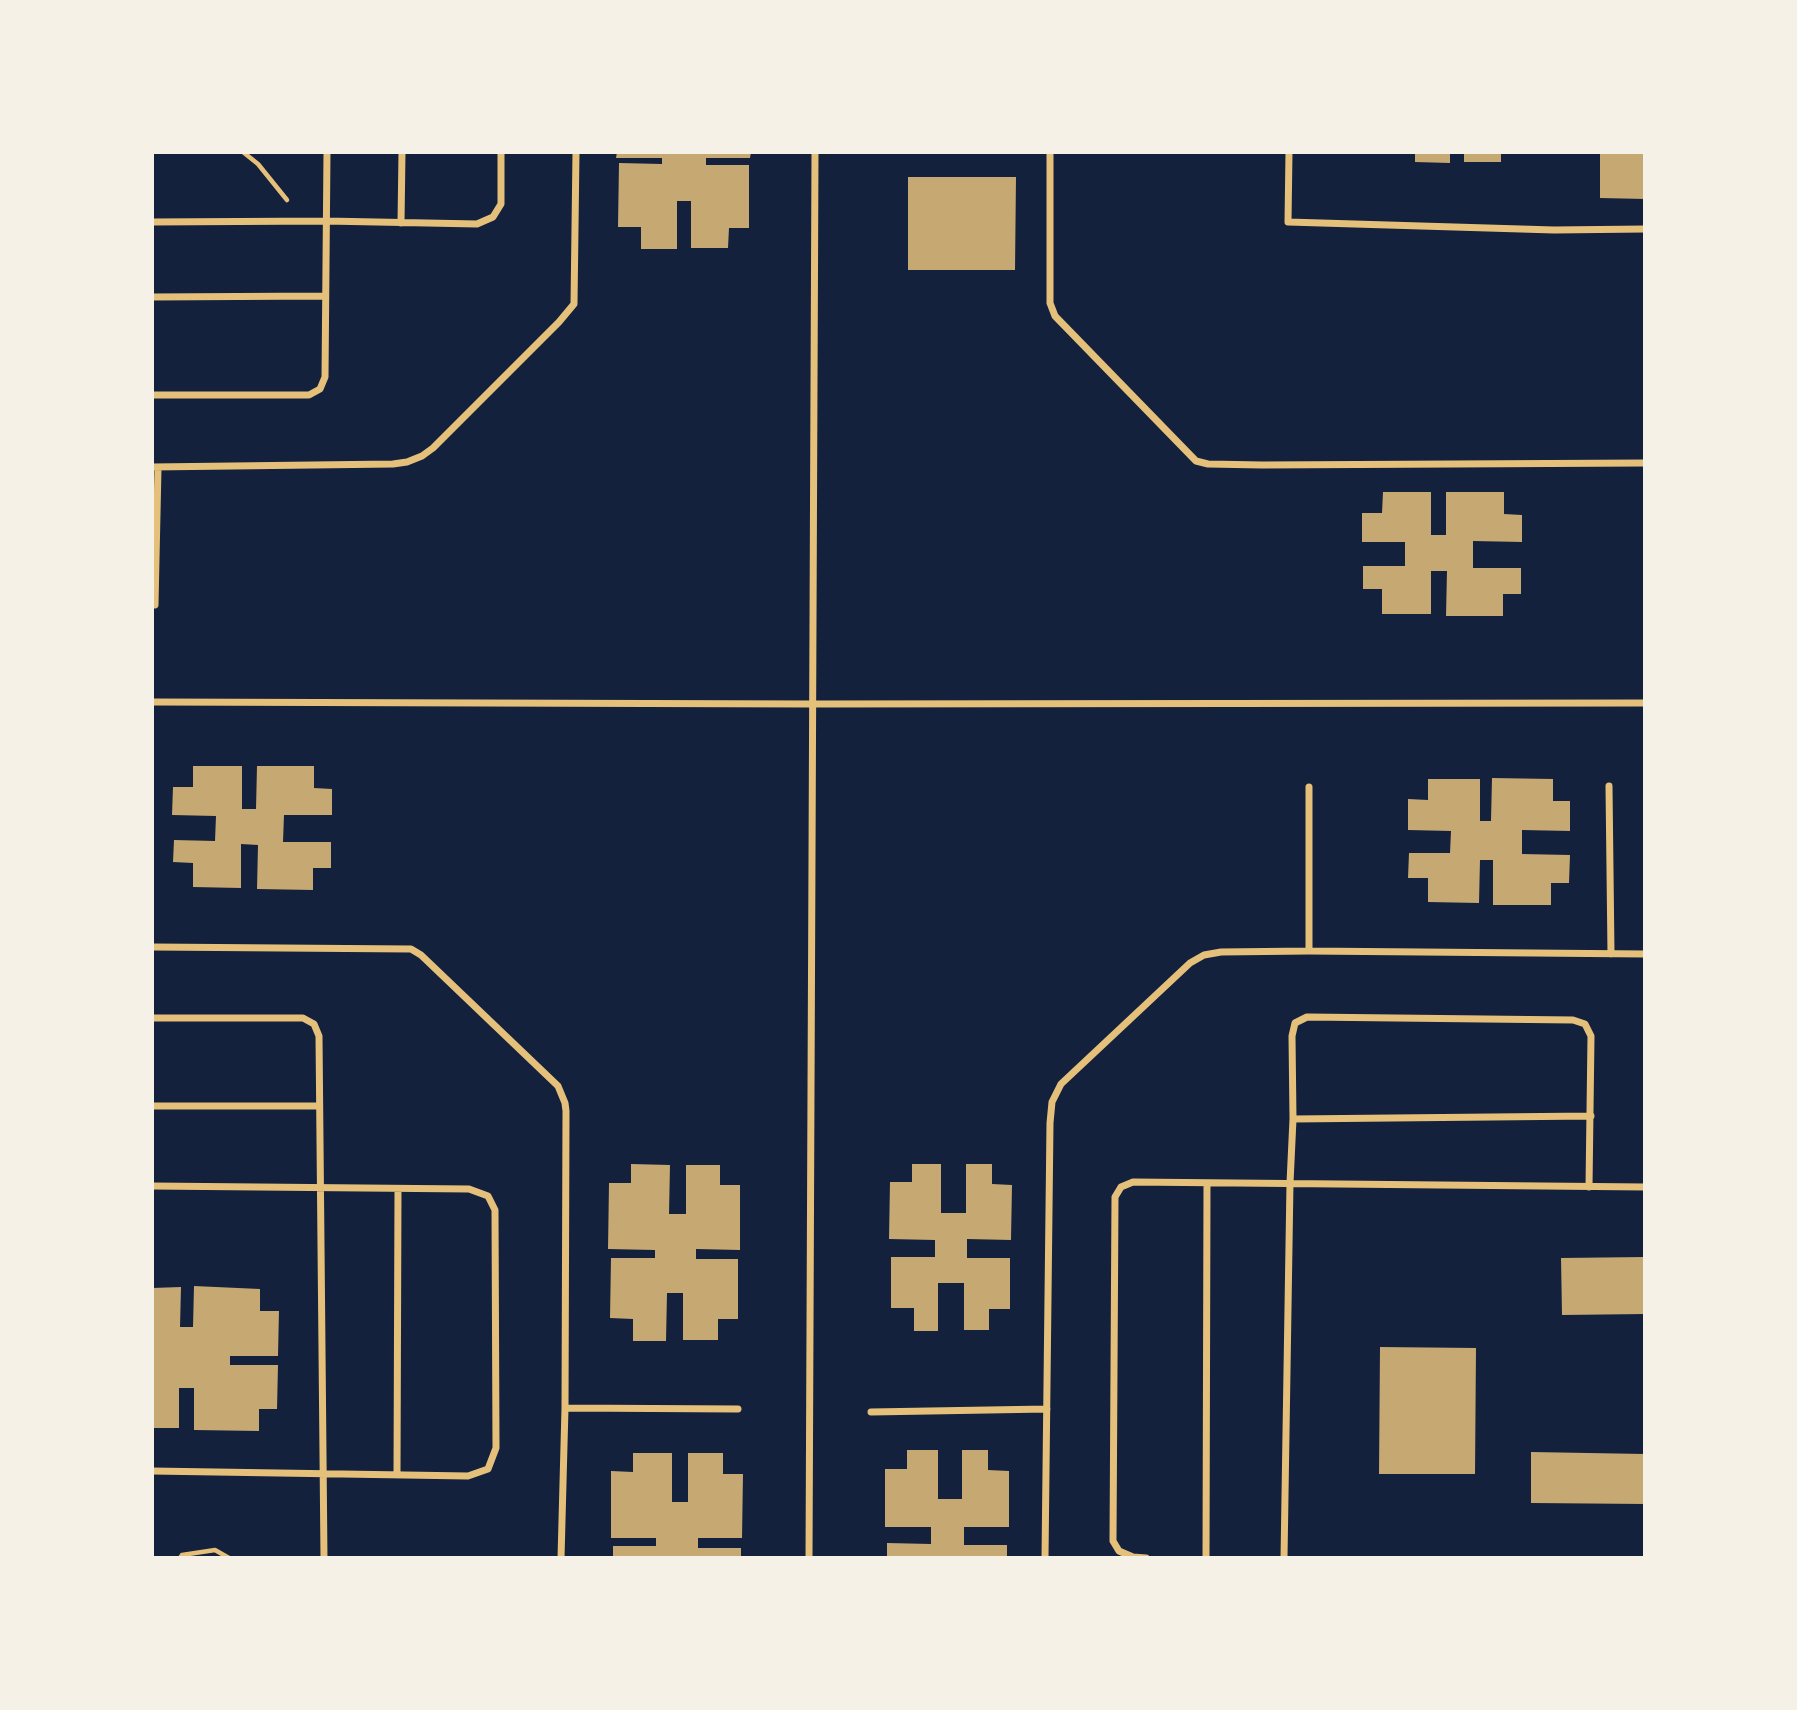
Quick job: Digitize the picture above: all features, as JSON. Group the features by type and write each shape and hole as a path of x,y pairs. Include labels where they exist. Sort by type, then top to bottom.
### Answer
{"street":[{"path":"152,395 309,395 320,389 326,377 327,152"},
{"path":"401,223 402,152"},
{"path":"152,222 477,224 493,217 501,204 501,152"},
{"path":"155,605 155,468 393,464 415,459 433,448 559,322 574,304 576,152"},
{"path":"809,1558 815,152"},
{"path":"1050,152 1050,303 1055,316 1196,461 1208,464 1262,465 1645,463"},
{"path":"1289,152 1287,222 1554,230 1645,229"},
{"path":"152,297 326,296"},
{"path":"152,702 1645,703"},
{"path":"1609,786 1611,954"},
{"path":"1309,951 1310,787"},
{"path":"152,947 411,949 421,955 554,1081 562,1094 566,1111 565,1408 561,1558"},
{"path":"1045,1558 1050,1123 1052,1102 1060,1084 1190,963 1204,954 1309,951 1645,954"},
{"path":"1284,1558 1293,1119 1292,1036 1295,1023 1307,1017 1573,1020 1585,1024 1591,1036 1589,1187"},
{"path":"152,1018 303,1018 314,1024 318,1036 324,1558"},
{"path":"152,1106 318,1106"},
{"path":"1293,1119 1591,1116"},
{"path":"1146,1558 1133,1558 1119,1551 1113,1541 1115,1197 1121,1187 1133,1182 1645,1187"},
{"path":"1206,1558 1207,1183"},
{"path":"152,1186 469,1189 488,1196 495,1210 496,1448 488,1469 467,1476 152,1471"},
{"path":"397,1474 398,1189"},
{"path":"565,1408 738,1409"},
{"path":"871,1412 1047,1409"}],"path":[{"path":"243,152 258,164 302,221"},
{"path":"180,1558 182,1555 215,1550 229,1558"}],"building":[{"path":"617,152 751,152 750,158 706,158 706,165 749,165 749,228 729,228 728,248 691,248 691,201 677,201 677,249 641,249 641,227 618,227 619,163 662,164 662,158 616,158"},
{"path":"1415,152 1450,152 1450,163 1415,162"},
{"path":"1464,152 1501,152 1501,162 1464,162"},
{"path":"1600,152 1645,152 1645,199 1600,198"},
{"path":"908,177 1016,177 1015,270 908,270"},
{"path":"1383,492 1431,492 1431,535 1446,535 1446,492 1504,492 1504,514 1522,515 1522,542 1473,541 1473,568 1521,568 1521,594 1503,594 1503,616 1446,616 1447,571 1431,571 1431,614 1382,614 1382,589 1363,589 1363,566 1405,566 1405,542 1362,542 1362,513 1382,513"},
{"path":"193,766 242,766 242,809 256,809 257,766 314,766 314,788 332,789 332,815 284,815 283,842 331,842 331,868 313,868 313,890 257,889 258,845 241,844 241,888 193,887 193,863 173,862 174,840 215,841 216,816 172,815 173,787 193,787"},
{"path":"1492,778 1553,779 1553,801 1570,801 1570,831 1522,830 1522,854 1570,855 1569,883 1551,883 1551,905 1493,905 1493,860 1480,860 1479,903 1428,902 1428,878 1408,878 1409,853 1450,853 1451,831 1408,830 1408,799 1428,800 1428,779 1480,779 1480,821 1491,821"},
{"path":"631,1164 670,1165 669,1214 686,1214 686,1165 720,1165 720,1185 740,1185 740,1250 696,1249 696,1259 738,1259 738,1319 718,1319 718,1340 683,1340 683,1293 667,1293 666,1341 633,1341 633,1319 610,1318 611,1258 655,1258 655,1250 608,1249 609,1183 631,1183"},
{"path":"912,1164 941,1164 941,1213 966,1213 966,1164 992,1164 992,1184 1012,1185 1011,1240 967,1239 967,1258 1010,1258 1010,1309 989,1309 989,1330 964,1330 964,1283 938,1283 938,1331 914,1331 914,1308 891,1308 891,1257 935,1257 935,1240 889,1239 890,1182 912,1182"},
{"path":"1645,1257 1645,1314 1562,1315 1561,1258"},
{"path":"194,1286 260,1289 260,1311 279,1311 278,1356 230,1356 230,1365 278,1365 277,1409 259,1409 259,1431 194,1430 194,1388 179,1388 179,1428 152,1428 152,1288 181,1287 180,1327 193,1327"},
{"path":"1380,1347 1476,1348 1475,1474 1379,1474"},
{"path":"907,1450 938,1450 938,1499 962,1499 962,1450 988,1450 988,1470 1009,1471 1009,1527 964,1527 964,1545 1007,1545 1007,1558 887,1558 887,1543 931,1544 931,1527 885,1527 885,1469 907,1469"},
{"path":"1531,1452 1645,1454 1645,1504 1531,1503"},
{"path":"633,1453 672,1453 672,1502 688,1502 688,1453 723,1453 723,1474 743,1474 742,1538 698,1538 698,1548 741,1548 741,1558 613,1558 613,1546 656,1546 656,1538 611,1538 611,1471 633,1472"}]}
